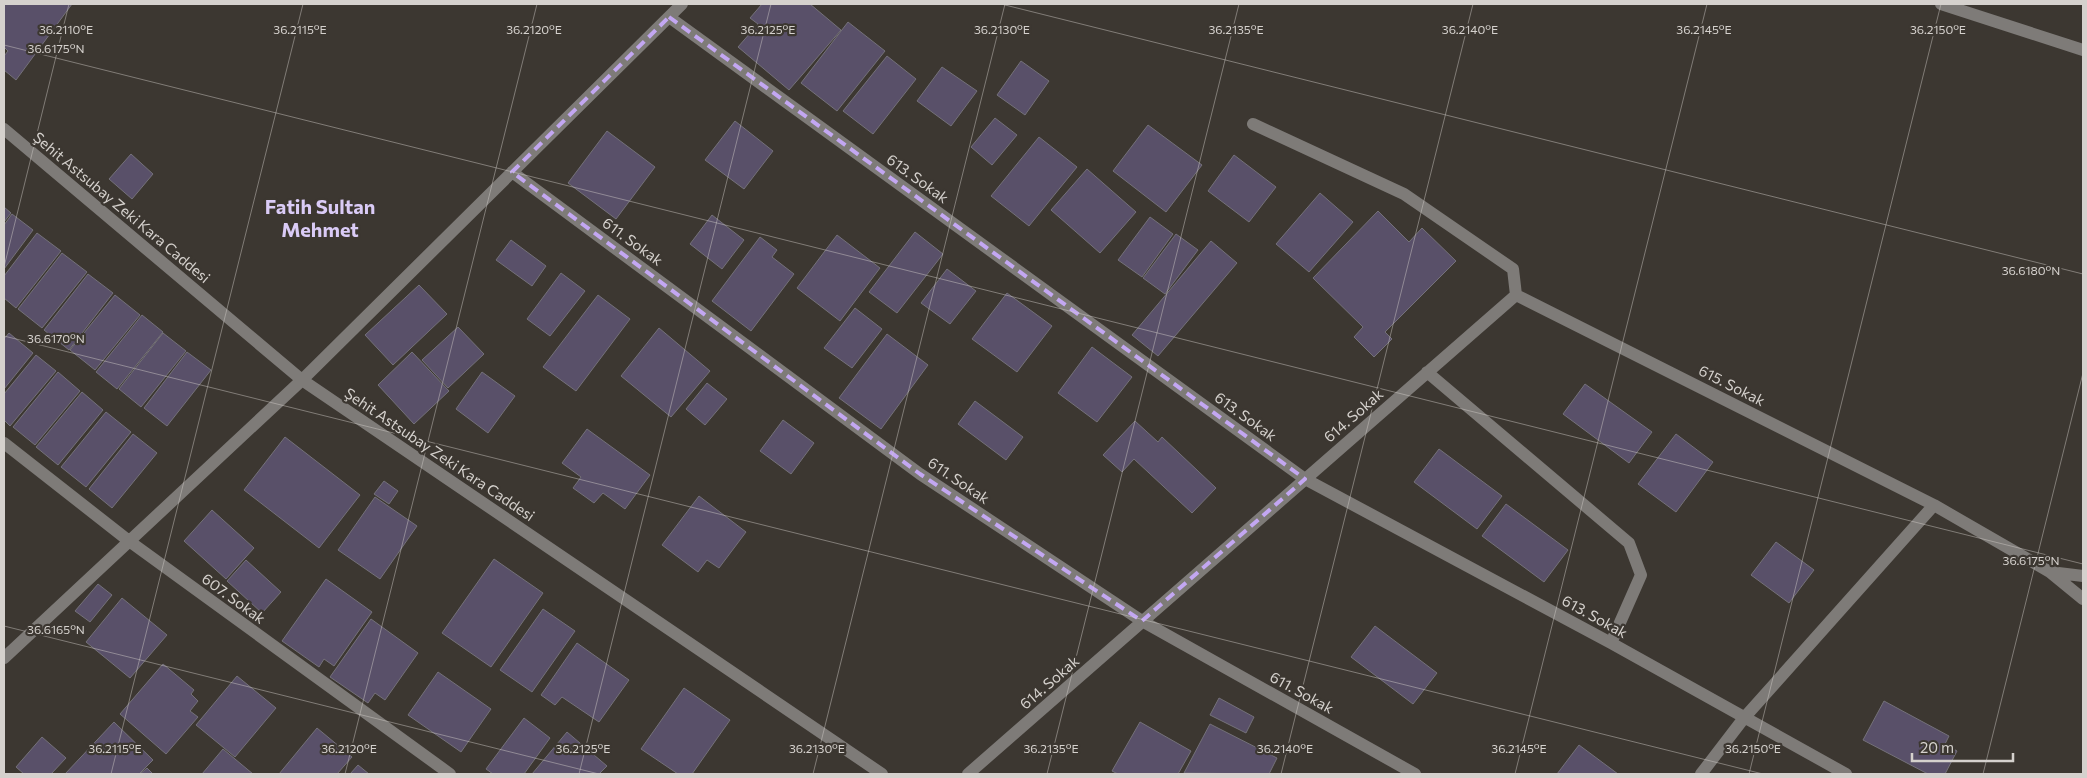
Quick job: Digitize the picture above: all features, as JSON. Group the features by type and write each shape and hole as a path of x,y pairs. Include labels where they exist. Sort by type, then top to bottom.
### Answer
{"street":[{"path":"4,658 302,380 682,4"},
{"path":"1941,4 2083,50"},
{"name":"613. Sokak","path":"669,17 1305,479 1611,644 1846,774"},
{"path":"1253,124 1404,194 1514,269 1516,295"},
{"name":"Şehit Astsubay Zeki Kara Caddesi","path":"4,129 302,380 882,774"},
{"name":"611. Sokak","path":"512,172 920,474 1142,621 1415,774"},
{"name":"614. Sokak","path":"968,774 1516,295"},
{"name":"615. Sokak","path":"1516,295 1934,504 2050,572 2083,599"},
{"path":"1427,372 1629,543 1641,575 1611,644"},
{"name":"607. Sokak","path":"4,443 128,542 450,774"},
{"path":"1701,774 1744,718 1934,504"},
{"path":"2050,572 2083,576"}],"highlighted area":[{"path":"669,17 1305,479 1142,621 920,474 512,172"}],"building":[{"path":"4,4 72,4 16,80 4,70 4,56 8,51 4,47"},
{"path":"762,4 810,4 841,30 789,90 738,47 758,24 750,18"},
{"path":"848,22 885,51 837,111 801,83"},
{"path":"887,56 916,79 873,134 843,111"},
{"path":"1021,61 1049,81 1025,115 997,95"},
{"path":"942,67 977,91 951,126 917,101"},
{"path":"995,118 1017,135 992,165 971,147"},
{"path":"735,121 773,151 744,189 705,160"},
{"path":"1148,125 1202,165 1166,212 1113,171"},
{"path":"607,131 655,167 616,219 568,183"},
{"path":"1039,137 1077,167 1029,226 991,196"},
{"path":"131,154 153,174 132,199 109,179"},
{"path":"1234,155 1276,187 1249,222 1208,191"},
{"path":"1087,169 1136,212 1100,253 1051,210"},
{"path":"1320,193 1353,222 1309,272 1276,244"},
{"path":"4,207 11,213 4,222"},
{"path":"1378,211 1409,242 1422,228 1456,261 1385,332 1392,339 1374,357 1354,337 1363,327 1313,278"},
{"path":"12,214 33,230 4,269 4,225"},
{"path":"712,215 744,240 722,269 690,244"},
{"path":"1150,217 1173,234 1142,277 1118,260"},
{"path":"915,232 943,254 897,313 869,292"},
{"path":"37,233 61,251 16,308 4,298 4,276"},
{"path":"1176,234 1198,250 1165,294 1143,278"},
{"path":"837,235 880,268 840,321 797,288"},
{"path":"760,237 777,250 772,257 794,274 751,331 712,301"},
{"path":"511,240 546,266 532,286 496,260"},
{"path":"1211,241 1237,263 1158,356 1132,335"},
{"path":"62,253 87,272 42,328 18,309"},
{"path":"947,269 976,291 950,324 921,303"},
{"path":"561,273 585,291 550,336 527,319"},
{"path":"88,274 113,293 69,350 44,330"},
{"path":"419,285 447,314 393,365 365,335"},
{"path":"1007,293 1052,326 1017,372 972,339"},
{"path":"115,295 140,315 95,370 70,350"},
{"path":"598,295 630,319 576,391 543,367"},
{"path":"855,308 882,329 852,368 824,348"},
{"path":"142,315 163,332 117,389 96,372"},
{"path":"458,327 484,354 448,388 422,360"},
{"path":"659,328 710,371 671,417 621,376"},
{"path":"9,333 33,353 4,389 4,339"},
{"path":"163,333 186,351 141,407 119,389"},
{"path":"887,334 928,365 881,429 839,398"},
{"path":"1092,347 1132,377 1097,422 1058,393"},
{"path":"187,352 211,370 167,426 144,408"},
{"path":"412,352 449,391 414,424 378,385"},
{"path":"36,355 56,371 10,426 4,420 4,394"},
{"path":"58,372 80,391 35,445 13,427"},
{"path":"482,372 515,396 488,433 456,409"},
{"path":"707,383 727,399 705,425 686,409"},
{"path":"1585,384 1652,432 1629,463 1563,414"},
{"path":"82,392 103,410 58,465 36,447"},
{"path":"975,401 1023,437 1006,460 958,424"},
{"path":"106,412 131,432 86,487 61,467"},
{"path":"783,420 814,443 791,474 760,451"},
{"path":"1135,421 1158,442 1162,437 1216,488 1192,513 1134,459 1122,472 1103,455"},
{"path":"587,429 650,475 625,509 603,493 594,503 573,488 581,477 562,463"},
{"path":"133,434 157,453 112,508 89,489"},
{"path":"1676,434 1713,462 1676,512 1638,484"},
{"path":"285,437 360,495 319,548 244,490"},
{"path":"1439,449 1502,496 1477,529 1414,482"},
{"path":"384,481 398,491 389,504 374,494"},
{"path":"699,496 746,532 719,568 707,560 698,572 662,545"},
{"path":"375,497 417,526 380,579 338,550"},
{"path":"1506,504 1568,550 1544,582 1482,536"},
{"path":"212,510 254,548 226,579 184,541"},
{"path":"1776,542 1814,570 1789,603 1751,575"},
{"path":"494,559 543,593 491,667 442,633"},
{"path":"246,560 281,592 262,613 227,581"},
{"path":"326,579 372,612 334,666 324,659 319,667 282,641"},
{"path":"98,584 112,595 90,622 75,611"},
{"path":"122,598 167,635 130,678 86,642"},
{"path":"543,609 575,631 532,692 500,670"},
{"path":"371,619 418,653 385,700 375,693 368,703 330,677"},
{"path":"1375,626 1437,673 1413,704 1351,657"},
{"path":"577,643 629,680 599,722 562,697 555,705 541,695"},
{"path":"163,664 194,690 191,694 198,701 190,711 198,717 166,754 120,714"},
{"path":"438,672 491,709 461,752 408,715"},
{"path":"237,676 276,708 235,757 196,725"},
{"path":"684,688 730,720 692,774 678,774 641,749"},
{"path":"1219,698 1254,717 1246,733 1210,715"},
{"path":"1884,701 1949,736 1945,744 1957,751 1945,774 1928,774 1863,740"},
{"path":"524,718 550,738 524,774 493,774 486,769"},
{"path":"114,722 153,760 139,774 65,774"},
{"path":"1140,722 1191,751 1178,774 1118,774 1112,771"},
{"path":"1210,724 1277,758 1269,774 1184,773"},
{"path":"317,728 352,757 337,774 279,774"},
{"path":"567,732 607,766 599,774 532,774"},
{"path":"42,737 66,758 51,774 24,774 16,767"},
{"path":"1579,745 1618,774 1557,774"},
{"path":"223,749 253,774 202,774"},
{"path":"358,765 369,774 350,774"},
{"path":"147,768 153,774 140,774"}],"district":[{"name":"Fatih Sultan Mehmet","path":"320,218"}]}
